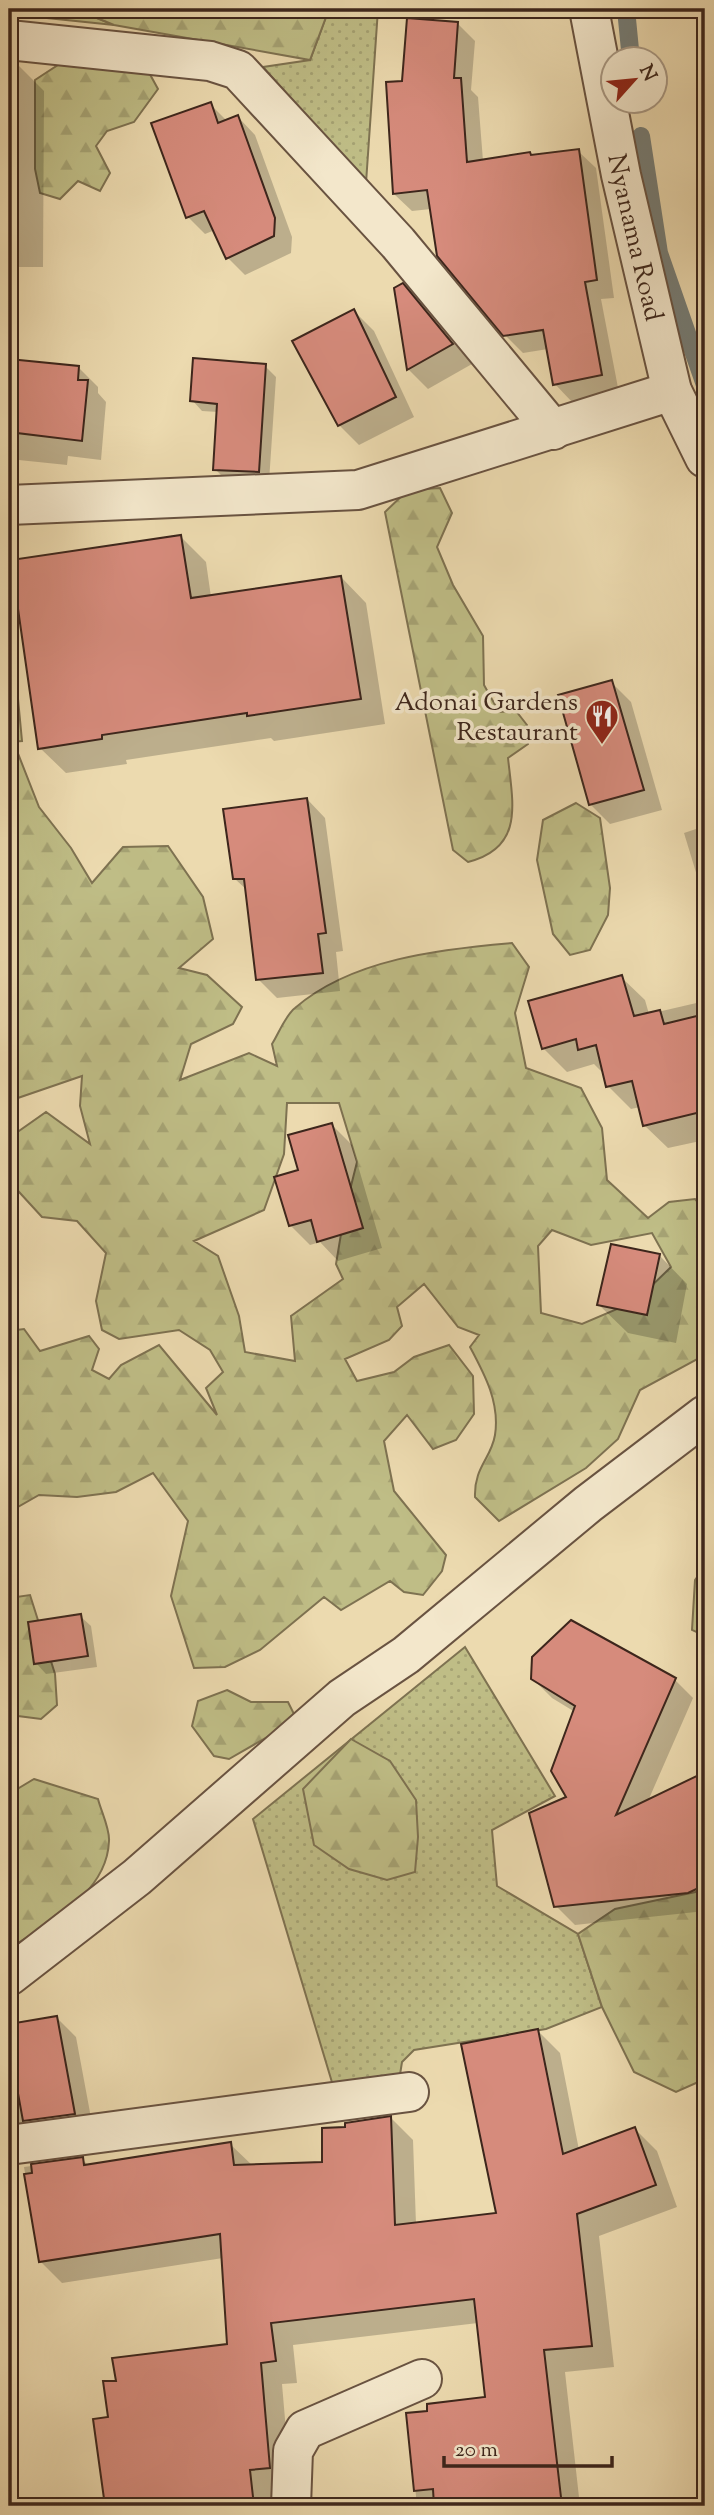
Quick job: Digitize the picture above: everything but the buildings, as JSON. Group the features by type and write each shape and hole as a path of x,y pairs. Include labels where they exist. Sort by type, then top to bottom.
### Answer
{"street":[{"name":"Nyanama Road","path":"589,9 621,175 672,391 705,458"},
{"path":"9,40 209,61 238,70 398,243 553,430"},
{"path":"9,505 358,490 672,391"},
{"path":"9,1976 137,1877 342,1698 406,1655 588,1504 705,1415"},
{"path":"9,2145 409,2092"},
{"path":"291,2506 293,2451 306,2430 422,2379"}],"green space":[{"path":"9,9 75,9 114,25 9,14"},
{"path":"75,9 329,9 310,60 114,25"},
{"path":"329,9 378,9 366,183 263,67 310,60"},
{"path":"101,59 147,69 158,89 134,122 107,131 96,146 110,173 100,191 78,181 60,199 40,193 35,169 35,80 58,65"},
{"path":"440,488 452,513 437,547 453,585 483,636 484,685 499,712 516,711 527,725 528,744 508,758 512,807 507,835 499,846 486,855 468,862 453,850 385,512 408,490"},
{"path":"9,604 22,741 9,742"},
{"path":"9,746 17,751 39,807 71,848 92,883 123,847 168,846 203,897 213,939 179,968 207,975 242,1007 233,1024 191,1044 180,1080 249,1053 277,1066 272,1044 288,1015 317,991 343,978 398,959 512,943 529,967 515,1013 526,1068 581,1088 602,1128 607,1180 648,1218 669,1202 695,1199 705,1210 705,1355 640,1390 618,1439 586,1468 499,1521 475,1497 477,1478 493,1443 496,1423 490,1389 470,1347 479,1335 458,1327 424,1284 397,1307 402,1326 389,1340 345,1359 357,1381 394,1372 414,1357 449,1345 473,1376 474,1414 456,1440 433,1449 407,1415 384,1441 394,1491 446,1555 442,1571 423,1595 404,1592 390,1581 341,1610 324,1597 260,1650 225,1667 194,1668 171,1596 188,1521 153,1473 116,1492 77,1497 39,1495 9,1512 9,1331 24,1329 40,1351 89,1336 99,1349 92,1370 109,1379 121,1365 159,1345 217,1415 206,1388 223,1372 210,1350 179,1330 119,1339 102,1330 96,1301 106,1253 77,1221 42,1217 9,1181 9,1138 46,1112 90,1144 80,1106 82,1076 9,1101","holes":["287,1103 339,1103 357,1162 336,1264 343,1279 291,1316 295,1361 245,1352 239,1316 218,1256 194,1241 264,1210 284,1154","552,1230 591,1245 652,1233 671,1267 636,1301 582,1324 541,1313 538,1246"]},
{"path":"576,803 600,818 610,888 608,915 590,950 570,955 553,934 537,860 543,820"},
{"path":"705,1566 705,1636 692,1630 695,1580"},
{"path":"30,1595 55,1674 57,1705 41,1719 18,1716 9,1703 9,1598"},
{"path":"465,1647 555,1796 492,1830 497,1886 578,1934 602,2007 546,2029 414,2050 402,2062 399,2081 334,2089 253,1819"},
{"path":"227,1690 251,1702 288,1702 297,1720 229,1759 214,1756 192,1726 198,1701"},
{"path":"351,1739 390,1761 416,1800 418,1837 415,1872 387,1880 349,1869 314,1845 303,1789"},
{"path":"34,1779 98,1799 109,1841 106,1860 98,1877 86,1892 57,1918 9,1949 9,1794"},
{"path":"705,1890 705,2079 676,2092 634,2072 602,2007 578,1934 615,1909"}],"waterway":[{"path":"626,9 630,46"},
{"path":"641,136 659,253 705,385"}],"place":[{"name":"Adonai Gardens Restaurant","path":"602,746"}]}
